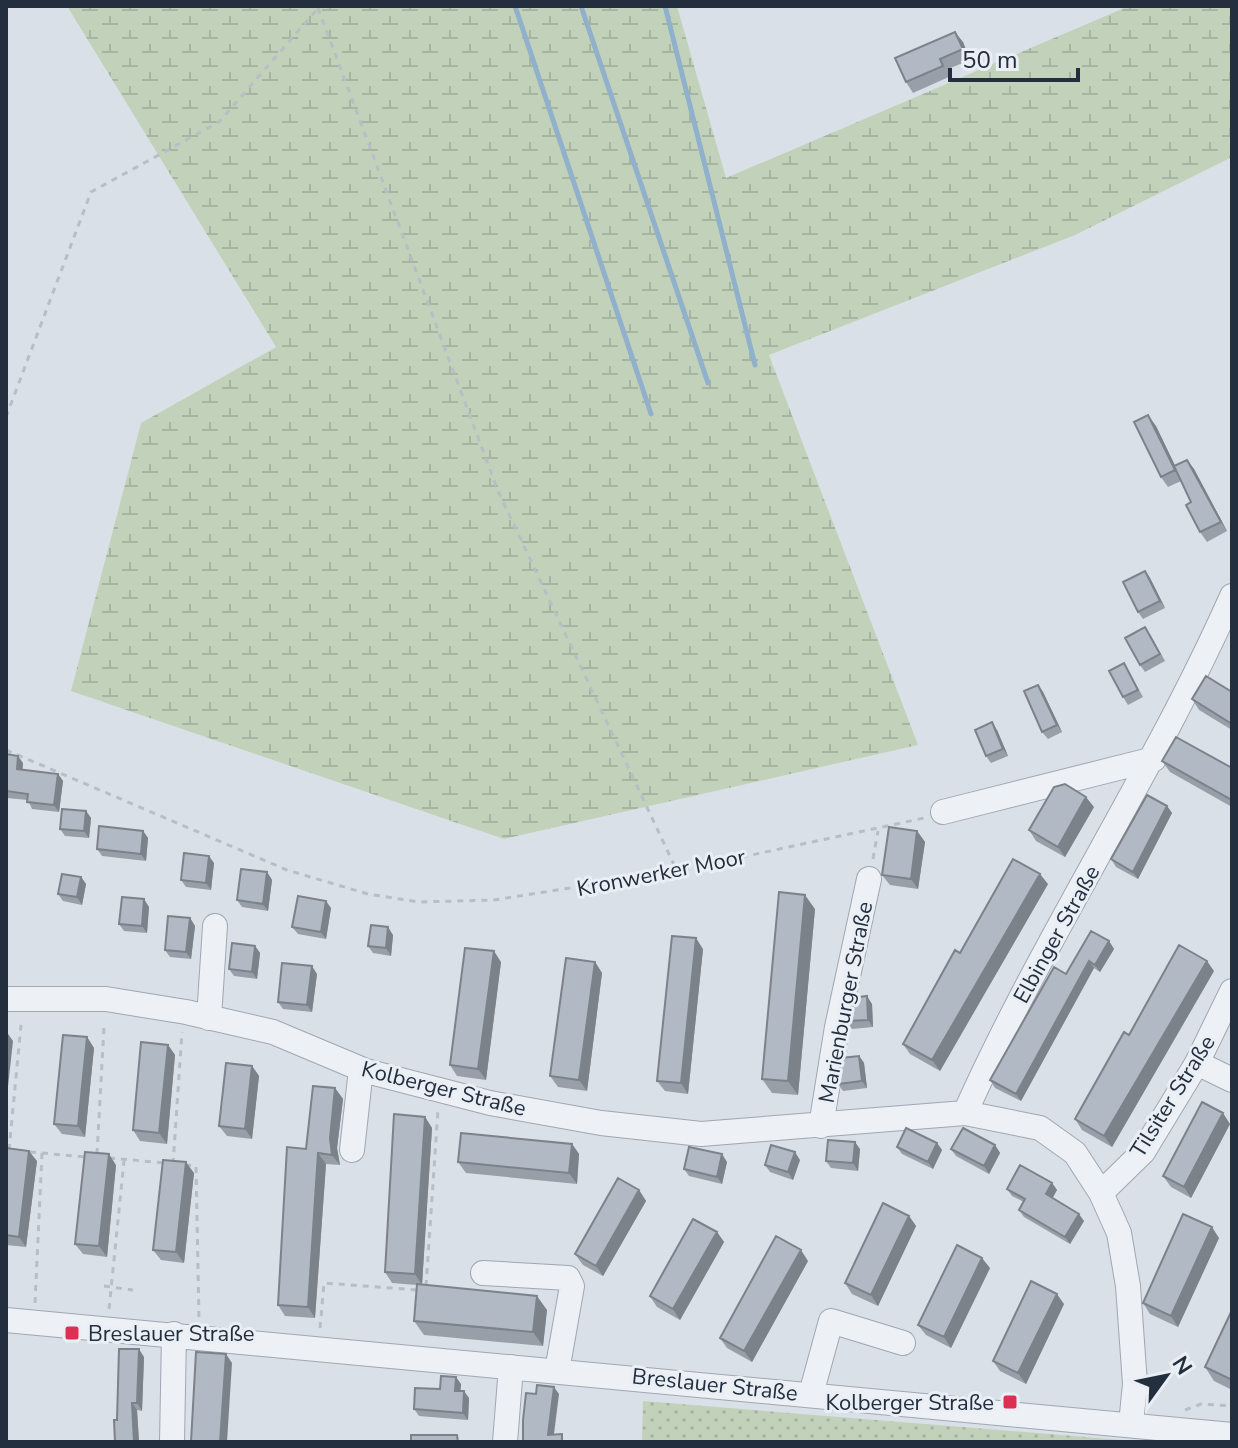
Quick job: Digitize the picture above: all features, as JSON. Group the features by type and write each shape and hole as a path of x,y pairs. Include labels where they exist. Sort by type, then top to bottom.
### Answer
{"street":[{"path":"943,812 1096,771 1154,759 1232,596"},
{"name":"Elbinger Straße","path":"965,1113 1000,1034 1154,759"},
{"name":"Marienburger Straße","path":"821,1126 837,1027 869,879"},
{"path":"197,1015 215,926"},
{"name":"Tilsiter Straße","path":"1101,1193 1143,1152 1197,1063 1223,1031 1232,991"},
{"name":"Kolberger Straße","path":"6,999 106,999 197,1015 273,1032 361,1069 439,1090 601,1123 701,1134 965,1113 1040,1128 1075,1153 1101,1193 1119,1233 1128,1286 1135,1384 1131,1424"},
{"path":"1197,1063 1232,1080"},
{"path":"352,1150 361,1069"},
{"path":"483,1273 568,1278 572,1286 557,1371"},
{"name":"Breslauer Straße","path":"6,1320 1131,1424 1210,1437 1232,1435"},
{"path":"811,1394 831,1321 903,1343"},
{"path":"172,1442 174,1334"},
{"path":"505,1442 511,1367"}],"path":[{"path":"6,417 91,192 219,122 319,7 498,491 677,871"},
{"name":"Kronwerker Moor","path":"6,750 287,870 368,894 419,902 494,900 677,871 879,830 943,812"},
{"path":"869,879 879,830"},
{"path":"173,1164 197,1015"},
{"path":"21,1025 8,1150 196,1166 199,1322"},
{"path":"96,1157 104,1027"},
{"path":"319,1332 324,1283 425,1290 439,1090"},
{"path":"35,1303 42,1153"},
{"path":"109,1309 124,1160"},
{"path":"104,1286 133,1290"}],"green space":[{"path":"67,6 677,6 726,178 1129,6 1232,6 1232,157 1075,235 769,355 918,745 504,839 71,691 141,423 276,347"},
{"path":"643,1401 1147,1442 642,1442"}],"building":[{"path":"955,32 963,49 940,59 943,66 906,82 895,58"},
{"path":"1148,415 1175,470 1161,477 1134,422"},
{"path":"1187,460 1221,522 1200,532 1186,505 1191,502 1174,466"},
{"path":"1145,571 1160,601 1138,612 1123,582"},
{"path":"1145,627 1160,654 1140,665 1125,638"},
{"path":"1124,663 1138,690 1123,697 1109,671"},
{"path":"1206,676 1232,692 1232,724 1192,699"},
{"path":"1038,685 1057,725 1042,732 1024,691"},
{"path":"992,722 1003,749 986,756 975,730"},
{"path":"1176,737 1232,768 1232,800 1162,761"},
{"path":"6,754 18,756 17,769 58,774 54,805 27,802 28,794 6,791"},
{"path":"1065,784 1086,797 1058,847 1029,830 1054,787"},
{"path":"1147,795 1167,806 1133,872 1111,859"},
{"path":"62,809 86,811 84,831 60,829"},
{"path":"99,826 143,831 141,854 97,849"},
{"path":"889,827 917,831 911,879 882,875"},
{"path":"184,853 209,856 206,883 181,880"},
{"path":"1013,859 1040,874 932,1060 903,1044 955,950 960,953"},
{"path":"241,869 267,872 263,904 237,900"},
{"path":"62,874 81,877 77,897 58,894"},
{"path":"779,892 805,895 788,1081 762,1079"},
{"path":"298,896 326,901 321,932 292,927"},
{"path":"122,897 144,899 142,926 119,924"},
{"path":"168,916 190,918 186,952 165,950"},
{"path":"371,925 388,927 386,948 368,946"},
{"path":"1091,931 1109,941 1095,965 1089,961 1016,1094 990,1080 1054,967 1066,974"},
{"path":"672,936 696,938 681,1083 657,1081"},
{"path":"232,943 255,946 252,972 229,969"},
{"path":"1179,945 1207,961 1104,1136 1075,1119 1124,1032 1129,1035"},
{"path":"465,948 494,951 478,1069 450,1065"},
{"path":"566,958 595,962 579,1080 550,1076"},
{"path":"282,963 312,966 307,1005 278,1002"},
{"path":"867,996 868,1020 847,1021 852,998"},
{"path":"63,1035 87,1037 78,1126 54,1124"},
{"path":"141,1042 168,1045 159,1133 133,1130"},
{"path":"859,1056 862,1081 838,1084 841,1058"},
{"path":"226,1063 252,1066 245,1129 219,1126"},
{"path":"313,1086 335,1088 330,1138 332,1155 318,1153 308,1307 278,1305 287,1147 306,1149"},
{"path":"1202,1102 1223,1113 1184,1187 1163,1176"},
{"path":"394,1114 425,1117 415,1274 385,1272"},
{"path":"906,1128 937,1143 928,1162 897,1147"},
{"path":"963,1128 995,1145 984,1166 951,1149"},
{"path":"461,1133 572,1144 569,1173 458,1162"},
{"path":"828,1140 855,1142 853,1163 826,1161"},
{"path":"771,1145 795,1152 788,1172 765,1165"},
{"path":"689,1147 722,1154 717,1177 684,1169"},
{"path":"6,1148 29,1151 19,1237 6,1235"},
{"path":"85,1152 109,1154 99,1246 75,1244"},
{"path":"163,1160 186,1162 176,1252 153,1250"},
{"path":"1020,1165 1052,1183 1046,1194 1079,1214 1065,1237 1019,1210 1025,1199 1007,1189"},
{"path":"618,1178 639,1190 596,1266 575,1254"},
{"path":"883,1203 909,1216 871,1295 845,1283"},
{"path":"1183,1214 1212,1227 1171,1316 1143,1303"},
{"path":"693,1219 717,1232 673,1309 650,1296"},
{"path":"776,1236 801,1250 744,1351 720,1338"},
{"path":"957,1245 982,1258 944,1337 918,1325"},
{"path":"1031,1281 1057,1294 1018,1373 993,1361"},
{"path":"417,1284 537,1296 533,1332 414,1321"},
{"path":"1232,1310 1232,1380 1205,1367"},
{"path":"119,1349 139,1349 137,1403 132,1403 134,1442 115,1442"},
{"path":"196,1352 226,1354 220,1442 191,1442"},
{"path":"441,1376 456,1377 455,1391 464,1391 463,1413 414,1409 415,1388 440,1389"},
{"path":"537,1385 554,1387 548,1435 562,1434 562,1442 523,1442 526,1393 536,1394"},
{"path":"411,1435 457,1435 458,1442 411,1442"}],"waterway":[{"path":"515,6 651,414"},
{"path":"581,6 708,383"},
{"path":"665,6 755,365"}],"place":[{"name":"Breslauer Straße","path":"72,1333"},
{"name":"Kolberger Straße","path":"1010,1402"}]}
